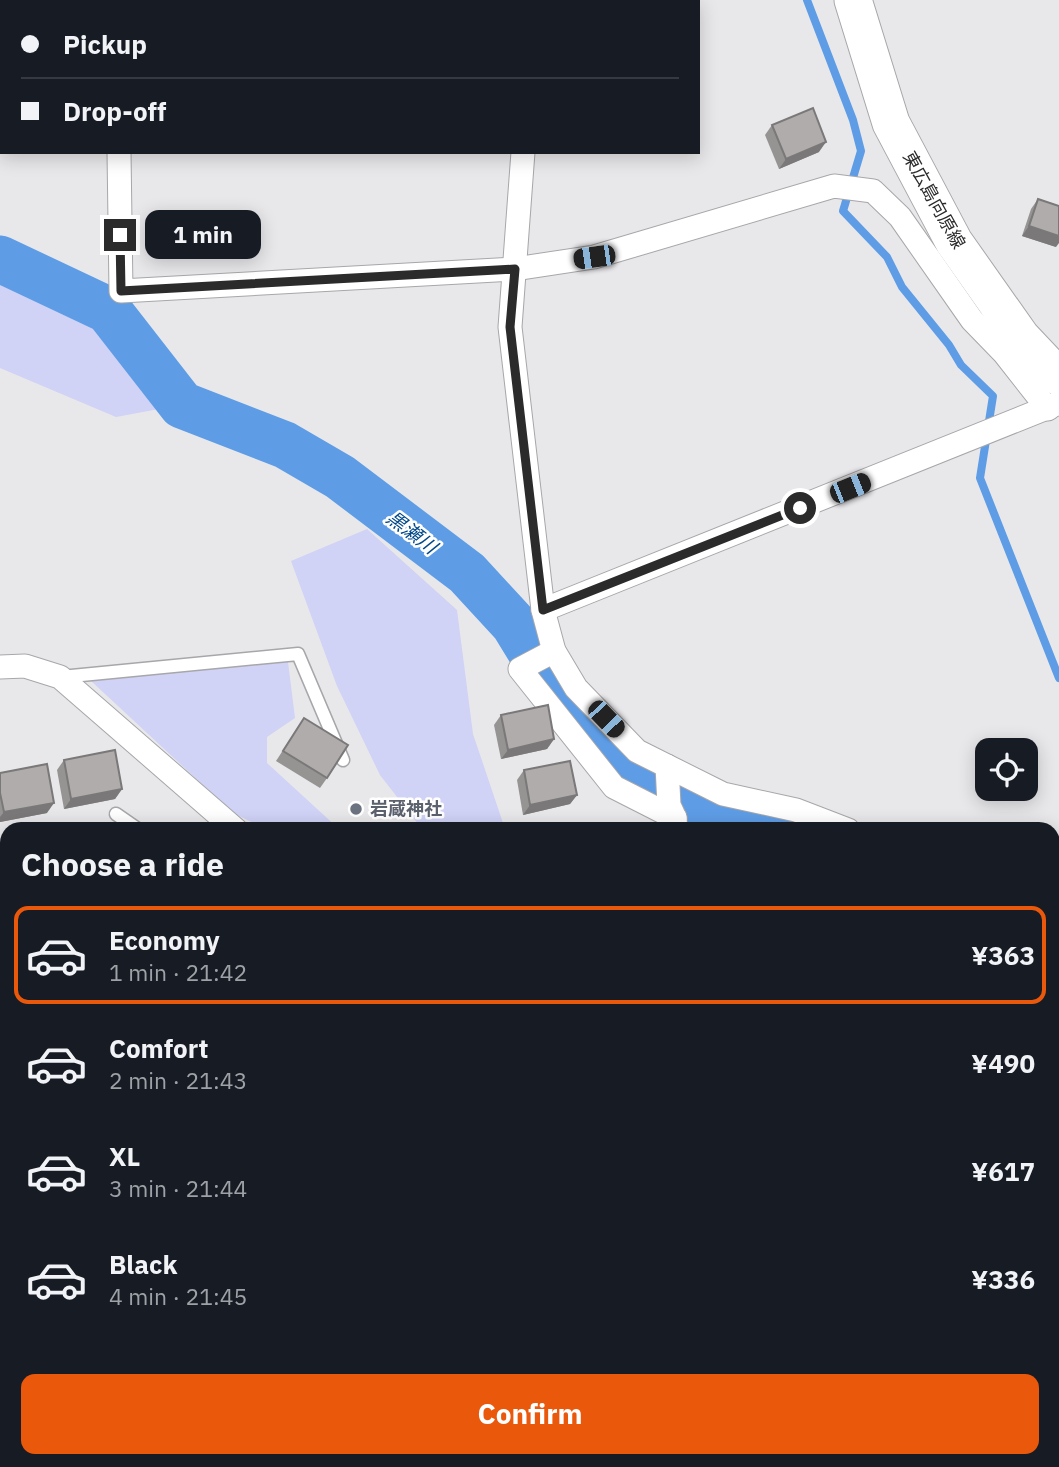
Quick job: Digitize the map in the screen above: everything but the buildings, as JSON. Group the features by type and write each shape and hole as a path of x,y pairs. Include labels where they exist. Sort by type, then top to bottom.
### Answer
{"main road":[{"name":"東広島向原線","path":"853,0 891,123 954,242 1021,337 1055,396"}],"street":[{"path":"119,154 121,291 515,269 594,257 834,186 873,191 900,217 972,320 1004,353 1055,396 543,610"},
{"path":"523,154 510,327 543,610 554,651 576,688 636,751 667,773 723,794 796,810 827,822"},
{"path":"554,651 520,669 614,787 673,817"},
{"path":"0,667 25,666 60,677 222,822"},
{"path":"667,773 673,817"}],"lane":[{"path":"60,677 298,654 342,760"},
{"path":"116,814 128,822"}],"shaded area":[{"path":"0,248 7,249 86,294 175,406 116,417 0,368"},
{"path":"367,529 457,610 473,734 503,822 417,822 380,775 337,686 291,561"},
{"path":"288,662 295,718 267,737 267,763 331,822 252,822 233,813 90,680"}],"waterway":[{"path":"807,0 853,120 861,151 843,211 887,257 902,287 949,345 961,365 993,396 980,478 1059,678"},
{"name":"黒瀬川","path":"0,259 108,310 182,405 285,445 340,477 467,573 514,624 550,683 649,787 769,822"}],"place":[{"name":"岩蔵神社","path":"356,809"}],"route":[{"path":"120,235 121,291 515,269 510,327 543,610 800,508"}]}
